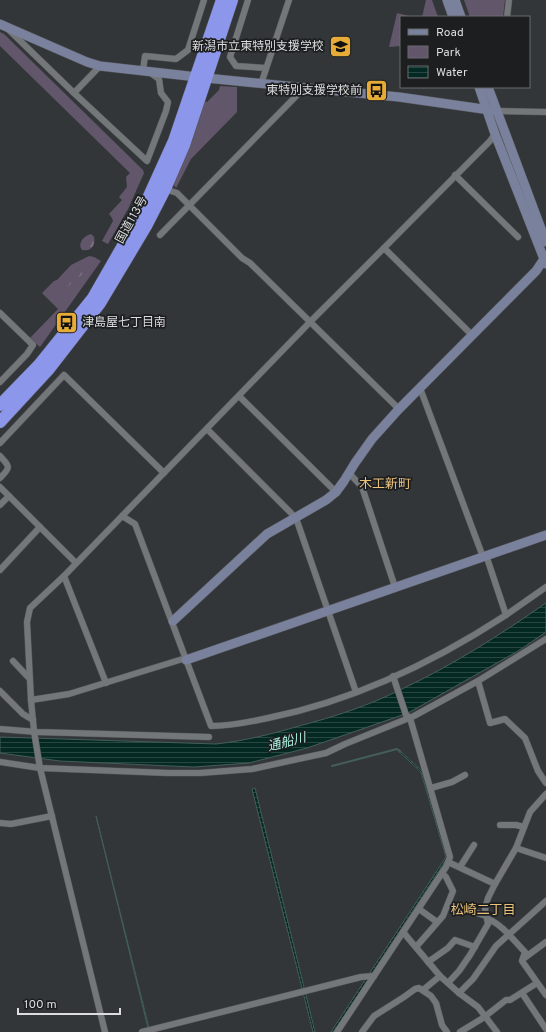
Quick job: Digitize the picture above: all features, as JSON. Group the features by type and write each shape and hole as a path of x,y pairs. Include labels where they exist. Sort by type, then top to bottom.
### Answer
{"highway":[{"name":"国道113号","path":"0,422 48,370 100,303 146,226 165,189 184,145 222,0"},
{"name":"国道113号","path":"0,405 39,365 93,298 140,216 201,78 232,0"}],"street":[{"path":"145,70 145,56 176,59 188,50 204,0"},
{"path":"248,0 230,57 236,66 266,68"},
{"path":"261,84 289,0"},
{"path":"447,0 453,16"},
{"path":"455,0 461,16"},
{"path":"507,16 509,0"},
{"path":"3,25 147,162 168,102 161,93 159,79 145,70"},
{"path":"3,25 87,62 100,66 145,70 201,78 399,97 486,108 497,111 546,112"},
{"path":"74,93 100,66"},
{"path":"160,235 304,88"},
{"path":"172,621 267,534 326,500 336,492 372,439 399,408 545,262 495,134 479,88"},
{"path":"488,88 546,242"},
{"path":"106,1032 40,768 34,731 29,678 27,622 30,608 64,576 310,322 490,141 495,134"},
{"path":"455,176 518,237"},
{"path":"165,189 176,192 399,408"},
{"path":"384,248 472,335"},
{"path":"0,312 33,345 27,354 0,382"},
{"path":"0,443 64,376 164,473"},
{"path":"420,388 485,556 506,615"},
{"path":"239,396 336,492"},
{"path":"207,429 296,518 356,692"},
{"path":"0,456 7,463 8,467 7,471 0,478"},
{"path":"349,473 362,488 395,587"},
{"path":"0,487 76,563"},
{"path":"0,505 9,496"},
{"path":"122,516 135,524 211,726 245,723 286,714 356,692 393,676 468,639 546,587"},
{"path":"0,570 40,527"},
{"path":"31,700 69,694 186,659 546,534"},
{"path":"64,576 106,683"},
{"path":"0,762 40,768 168,773 252,769 326,753 408,717 478,681 546,639"},
{"path":"13,661 29,678"},
{"path":"337,1032 419,909 442,873 450,857 431,788 393,676"},
{"path":"478,681 490,723 505,719 525,738 538,771 546,783"},
{"path":"0,691 23,714 33,720"},
{"path":"0,729 209,737"},
{"path":"431,788 452,782 465,775"},
{"path":"448,983 459,971 488,924 486,909 488,898 516,848 530,812 546,794"},
{"path":"0,823 11,824 52,816"},
{"path":"500,825 516,825 524,827"},
{"path":"460,867 474,845"},
{"path":"516,848 546,858"},
{"path":"448,862 495,884"},
{"path":"416,947 443,916 453,891 446,877 442,873"},
{"path":"459,994 473,978 496,946 546,900"},
{"path":"460,908 487,917 494,921 508,934 525,952 522,961 546,995"},
{"path":"419,909 437,922"},
{"path":"403,932 440,976 459,994 478,1007 498,1032"},
{"path":"428,962 448,948 455,940 475,947"},
{"path":"523,959 546,942"},
{"path":"147,1031 365,976 374,976"},
{"path":"423,990 440,976"},
{"path":"460,1032 506,1000 510,1000 538,983"},
{"path":"362,1032 374,1016 415,989 419,988 431,996 436,1003 442,1025 446,1032"},
{"path":"522,993 546,1029"}],"green space":[{"path":"426,0 432,0 438,16 422,16"},
{"path":"464,0 505,0 503,16 470,16"},
{"path":"397,13 409,16 400,16 400,46 389,47"},
{"path":"0,32 4,34 143,170 144,173 128,209 108,244 102,241 113,221 109,214 122,200 119,197 127,187 126,177 130,173 0,46"},
{"path":"220,86 237,87 237,112 191,159 176,188 173,184 203,101 207,102 219,90"},
{"path":"91,234 94,237 92,247 88,250 82,250 80,245 82,240"},
{"path":"89,256 101,261 40,347 30,338 58,309 42,293 71,265"},
{"path":"81,262 87,269 82,272 82,275 79,277 75,275 74,272"},
{"path":"67,278 70,279 71,284 68,286 69,289 66,293 62,294 59,286 65,283"}],"water":[{"name":"通船川","path":"546,603 546,632 518,651 408,713 307,748 249,763 194,767 60,761 0,753 0,737 216,744 279,732 352,710 421,680 476,649"},
{"path":"399,750 422,771 448,857 339,1024 333,1032 331,1032 446,857 421,772 398,751"},
{"path":"255,788 315,1032 313,1032 252,789"},
{"path":"96,816 150,1032 149,1032"}],"waterway":[{"path":"332,766 397,749 400,751"}],"place":[{"name":"新潟市立東特別支援学校","path":"340,47"},
{"name":"東特別支援学校前","path":"377,91"},
{"name":"津島屋七丁目南","path":"66,323"}],"district":[{"name":"木工新町","path":"385,485"},
{"name":"松崎二丁目","path":"483,911"}]}
